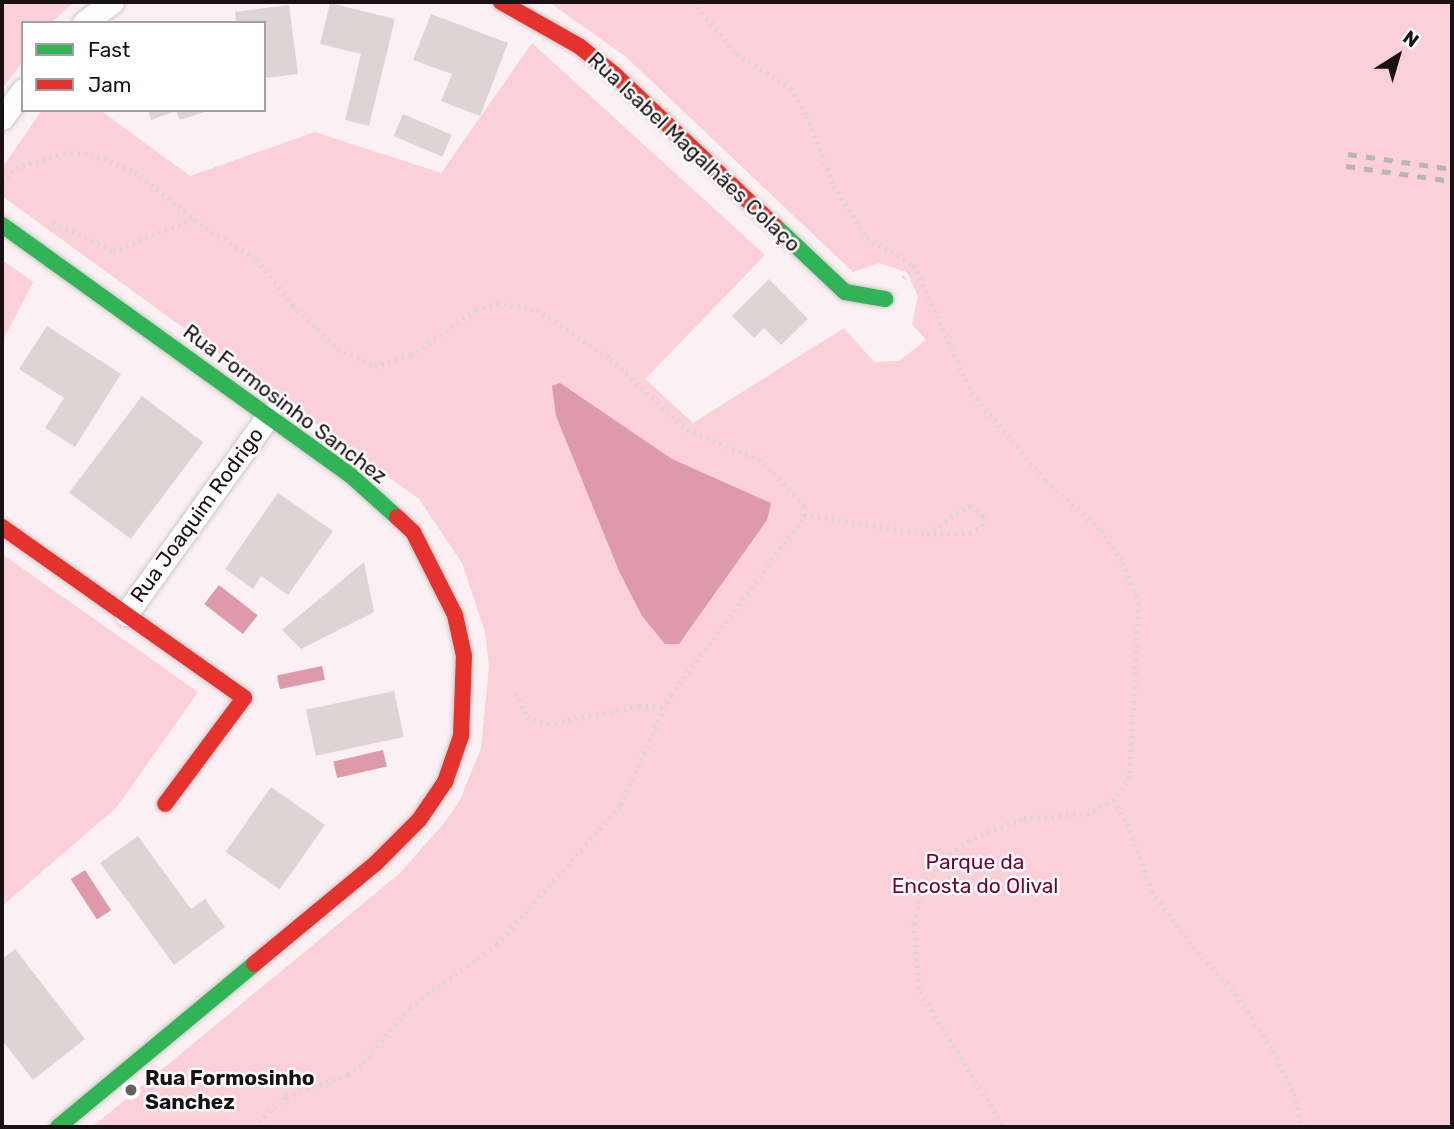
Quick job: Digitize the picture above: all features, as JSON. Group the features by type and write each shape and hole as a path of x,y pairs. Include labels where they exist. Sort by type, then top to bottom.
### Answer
{"street":[{"path":"87,21 112,2"},
{"name":"Rua Isabel Magalhães Colaço","path":"501,2 558,32 614,74 845,292 885,299"},
{"path":"2,118 21,93"},
{"name":"Rua Formosinho Sanchez","path":"2,225 349,474 413,532 455,615 464,656 461,736 445,782 419,820 375,864 58,1127"},
{"name":"Rua Joaquim Rodrigo","path":"126,614 269,415"},
{"name":"Rua Joaquim Rodrigo","path":"2,527 244,698 165,804"}],"path":[{"path":"693,2 737,54 791,88 807,116 834,186 867,238 914,265 925,283 972,393 1046,481 1101,530 1123,563 1139,603 1130,777 1114,800 1089,814 1023,819 969,841 946,857 921,894 914,923 920,992 1004,1127"},
{"path":"2,182 16,168 43,159 91,154 135,172 194,219 257,260 293,305 338,349 374,366 411,355 476,310 496,303 537,310 611,359 687,430 759,459 797,495 806,508 804,515 664,707 621,807 497,945 410,1008 361,1065 348,1075 286,1097 253,1127"},
{"path":"42,225 53,223 113,251 194,219"},
{"path":"804,515 927,534 970,533 982,526 983,516 970,505 927,534"},
{"path":"516,694 527,717 548,724 639,706 664,707"},
{"path":"1114,800 1128,824 1152,891 1193,947 1236,994 1274,1051 1294,1094 1302,1127"}],"green space":[{"path":"2,2 74,2 53,21 21,21 21,64 2,89"},
{"name":"Parque da Encosta do Olival","path":"549,2 1452,2 1452,1127 92,1127 399,874 445,822 460,800 481,748 489,666 485,632 462,563 419,499 2,196 2,168 41,112 103,112 190,176 315,132 441,173 532,43 765,255 645,379 693,423 844,328 874,362 899,361 926,340 912,324 918,296 907,272 879,263 853,272 626,57"},
{"path":"2,260 33,282 2,342"},
{"path":"2,554 198,692 116,808 2,906"}],"shaded area":[{"path":"560,383 672,459 771,503 767,520 679,644 665,644 642,616 619,571 556,416 552,386"},
{"path":"219,585 258,615 243,634 204,604"},
{"path":"322,666 325,680 280,689 277,676"},
{"path":"383,750 387,767 337,778 333,761"},
{"path":"85,870 111,910 97,920 71,879"}],"building":[{"path":"330,3 395,19 369,126 345,120 361,54 320,44"},
{"path":"289,5 298,74 266,78 266,21 236,21 235,12"},
{"path":"431,14 508,43 480,116 441,101 452,74 413,60"},
{"path":"149,112 173,112 151,120"},
{"path":"176,112 204,112 180,120"},
{"path":"403,114 452,135 442,157 394,136"},
{"path":"769,279 808,319 781,345 764,328 754,338 732,316"},
{"path":"47,326 121,374 75,447 45,428 64,398 19,369"},
{"path":"142,396 203,442 131,539 69,493"},
{"path":"278,493 333,531 288,595 261,576 253,589 225,569"},
{"path":"364,562 374,612 301,649 282,630"},
{"path":"394,691 404,737 316,756 306,710"},
{"path":"271,787 325,825 280,890 226,852"},
{"path":"138,836 191,909 205,899 225,927 174,965 100,863"},
{"path":"15,949 85,1039 33,1080 2,1040 2,959"}],"railway":[{"path":"1348,154 1452,169"},
{"path":"1346,166 1452,181"}],"traffic: fast":[{"path":"2,225 349,474 397,517"},
{"path":"775,226 845,292 885,299"},
{"path":"58,1127 254,964"}],"traffic: jam":[{"path":"501,2 579,46 614,74 775,226"},
{"path":"254,964 375,864 419,820 445,782 461,736 464,656 455,615 413,532 397,517"},
{"path":"2,527 244,698 165,804"}],"place":[{"name":"Rua Formosinho Sanchez","path":"131,1090"}]}
